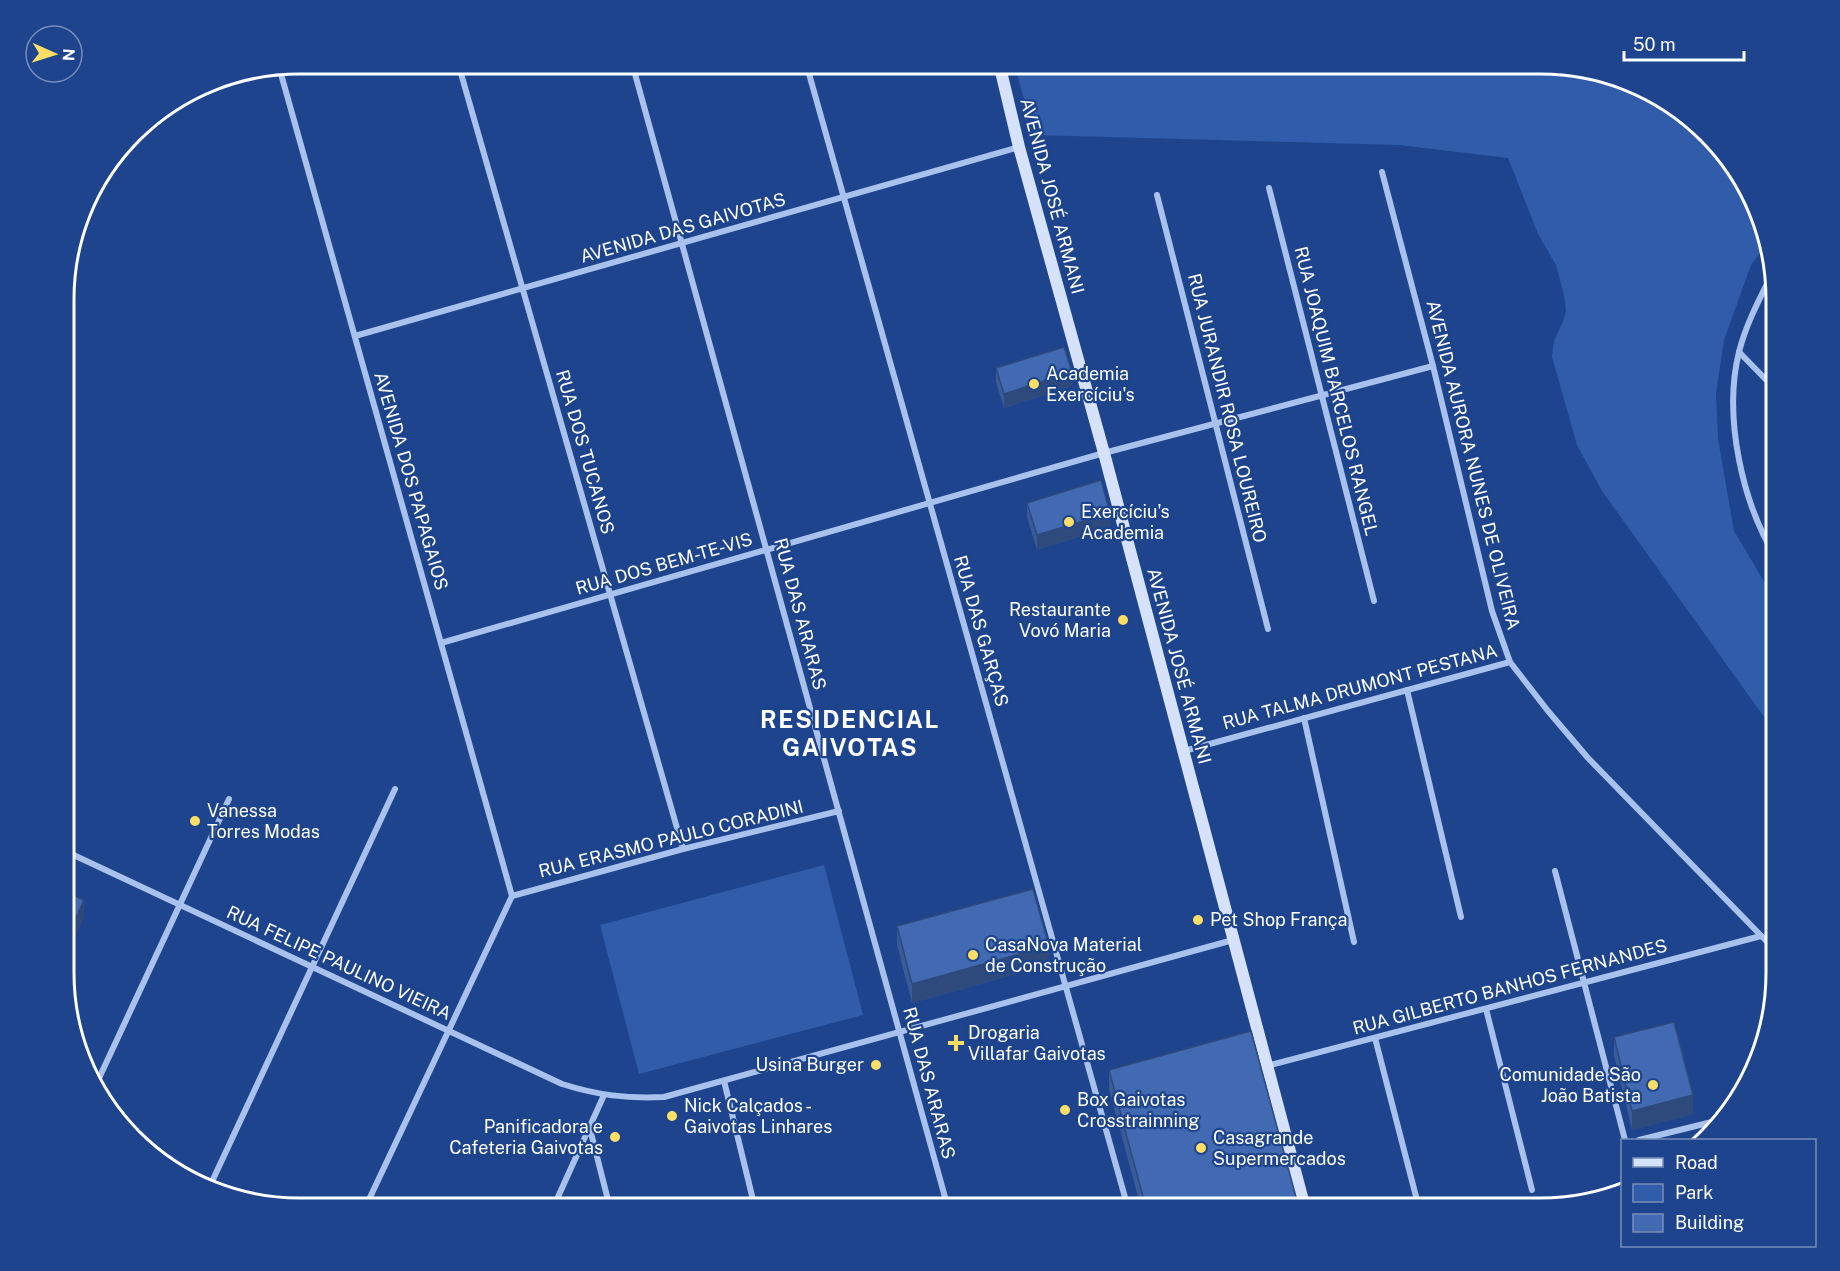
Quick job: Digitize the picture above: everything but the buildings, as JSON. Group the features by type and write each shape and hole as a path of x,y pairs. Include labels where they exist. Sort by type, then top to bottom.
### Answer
{"main road":[{"name":"AVENIDA JOSÉ ARMANI","path":"1002,74 1019,147 1104,453 1302,1198"}],"street":[{"name":"AVENIDA DOS PAPAGAIOS","path":"281,74 512,896"},
{"name":"RUA DOS TUCANOS","path":"461,74 683,849"},
{"name":"RUA DAS ARARAS","path":"635,74 945,1198"},
{"name":"RUA DAS GARÇAS","path":"809,74 1125,1198"},
{"name":"AVENIDA DAS GAIVOTAS","path":"355,336 1019,147"},
{"name":"AVENIDA AURORA NUNES DE OLIVEIRA","path":"1382,172 1433,366 1492,610 1510,662 1588,758 1767,942"},
{"name":"RUA JOAQUIM BARCELOS RANGEL","path":"1269,188 1374,601"},
{"name":"RUA JURANDIR ROSA LOUREIRO","path":"1157,195 1268,629"},
{"path":"1766,285 1755,306 1739,352 1733,390 1735,428 1743,475 1755,515 1767,540"},
{"path":"1739,352 1767,382"},
{"name":"RUA DOS BEM-TE-VIS","path":"441,644 1104,453 1433,366"},
{"name":"RUA TALMA DRUMONT PESTANA","path":"1183,751 1510,662"},
{"path":"1407,690 1461,917"},
{"path":"1304,718 1354,942"},
{"path":"213,1180 395,789"},
{"path":"100,1077 229,799"},
{"name":"RUA ERASMO PAULO CORADINI","path":"512,896 683,849 838,811"},
{"name":"RUA FELIPE PAULINO VIEIRA","path":"74,855 562,1084 604,1095 628,1098 664,1097 1233,940"},
{"path":"1555,872 1625,1139"},
{"path":"370,1198 512,896"},
{"name":"RUA GILBERTO BANHOS FERNANDES","path":"1267,1066 1761,936"},
{"path":"1486,1009 1532,1190"},
{"path":"1375,1038 1416,1198"},
{"path":"724,1081 753,1198"},
{"path":"558,1198 604,1095"},
{"path":"1642,1139 1710,1123"},
{"path":"590,1128 608,1198"}],"green space":[{"path":"1017,74 1571,75 1614,85 1667,111 1679,120 1701,139 1729,173 1755,226 1761,251 1751,265 1724,340 1716,394 1718,439 1734,531 1767,586 1767,721 1602,491 1577,445 1552,357 1554,341 1566,310 1564,295 1556,265 1538,234 1508,158 1399,145 1034,135"},
{"path":"824,865 863,1015 639,1074 600,925"}],"place":[{"name":"Academia Exercíciu's","path":"1034,384"},
{"name":"Exercíciu's Academia","path":"1069,522"},
{"name":"Restaurante Vovó Maria","path":"1123,620"},
{"name":"Vanessa Torres Modas","path":"195,821"},
{"name":"Pet Shop França","path":"1198,920"},
{"name":"CasaNova Material de Construção","path":"973,955"},
{"name":"Drogaria Villafar Gaivotas","path":"956,1043"},
{"name":"Usina Burger","path":"876,1065"},
{"name":"Comunidade São João Batista","path":"1653,1085"},
{"name":"Box Gaivotas Crosstrainning","path":"1065,1110"},
{"name":"Nick Calçados - Gaivotas Linhares","path":"672,1116"},
{"name":"Panificadora e Cafeteria Gaivotas","path":"615,1137"},
{"name":"Casagrande Supermercados","path":"1201,1148"}],"district":[{"name":"RESIDENCIAL GAIVOTAS","path":"850,734"}]}
